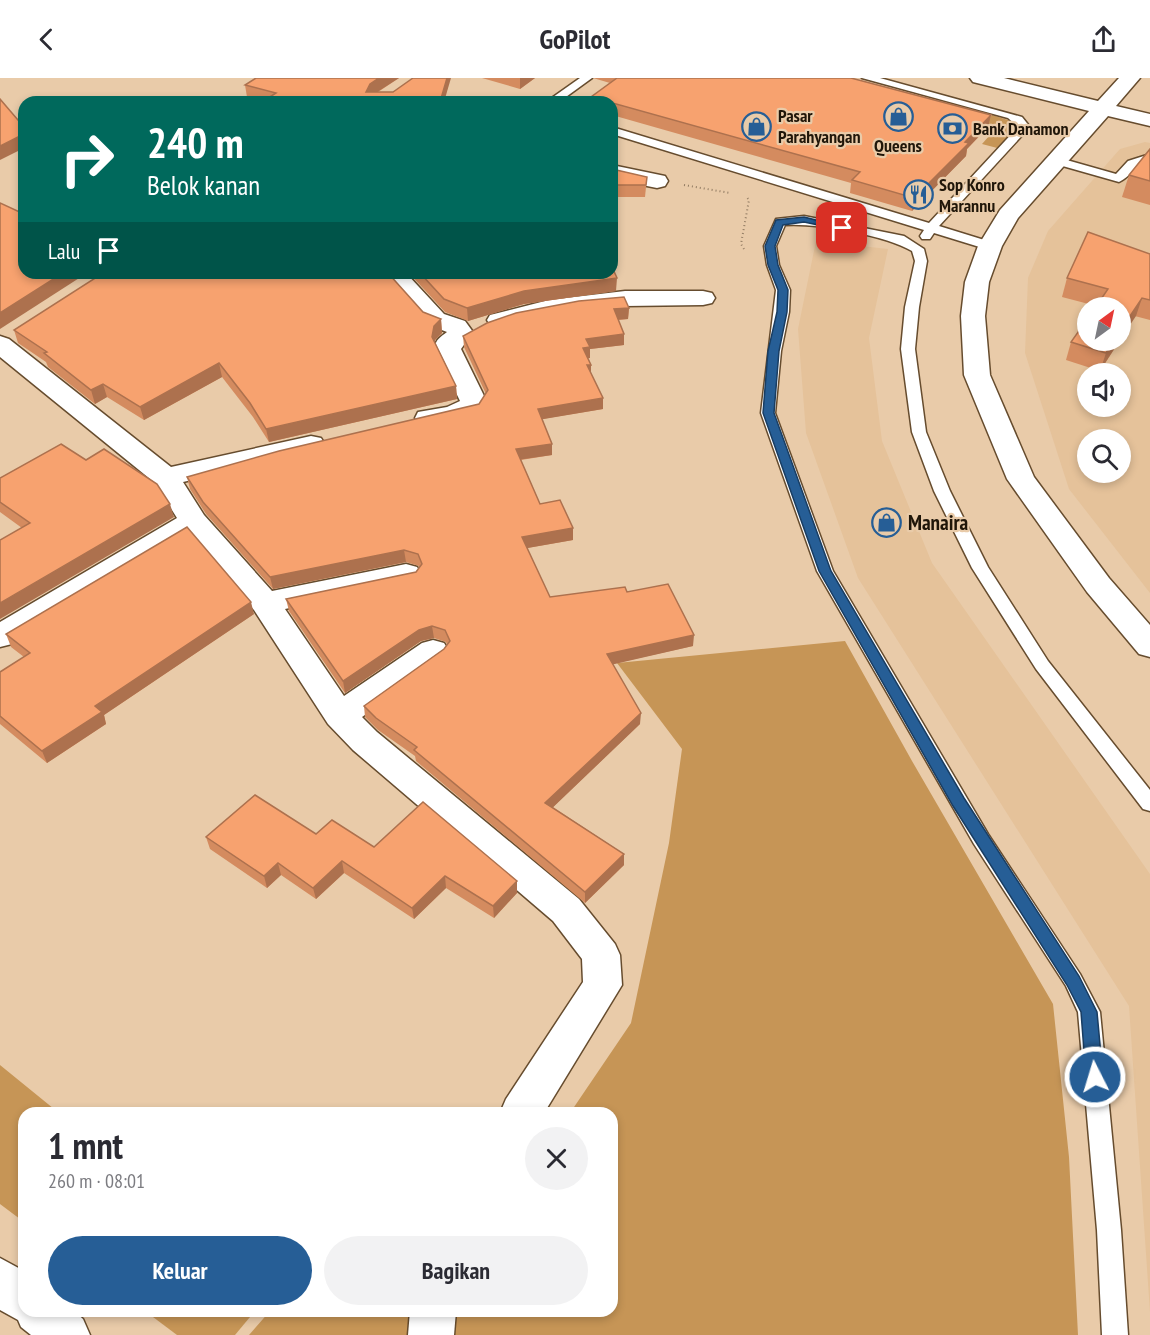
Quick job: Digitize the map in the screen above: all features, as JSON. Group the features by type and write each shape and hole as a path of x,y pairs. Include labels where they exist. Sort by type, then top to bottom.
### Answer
{"street":[{"path":"980,78 1150,120"},
{"path":"1130,78 1008,215 990,246 977,282 973,316 977,375 1021,479 1098,585 1150,646"},
{"path":"618,173 657,181"},
{"path":"398,279 435,319 456,326 460,332 459,336"},
{"path":"408,423 460,411 474,402 447,349 448,343 459,336 524,312 558,304 599,299 703,298"},
{"path":"6,338 114,437 166,477 193,521 265,603 340,715 365,741 566,910 601,955 603,985 596,1000 573,1031 525,1107"},
{"path":"166,477 339,438"},
{"path":"1,636 193,521"},
{"path":"265,603 406,574"},
{"path":"340,715 433,651"},
{"path":"0,1281 18,1295"},
{"path":"44,1317 67,1335"},
{"path":"430,1335 432,1317"}],"lane":[{"path":"561,96 587,78"},
{"path":"867,78 1012,116 1018,119 1024,127 932,227 918,249 921,261 912,307 908,349 919,432 942,491 980,568 1042,665 1150,804"},
{"path":"618,132 990,246"},
{"path":"1056,161 1119,178 1132,163 1150,158"},
{"path":"918,249 900,239 804,220 780,222 770,246 773,265 783,290 768,413 825,571 969,819 1073,981 1089,1012 1109,1230 1115,1335"}],"path":[{"path":"657,181 734,194"},
{"path":"745,196 749,200 741,244 746,252"}],"shaded area":[{"path":"992,115 1011,121 1020,129 1001,149 982,144 997,127 985,123"},
{"path":"1145,142 1150,143 1150,593 1069,489 1025,353 1028,278 1048,231 1120,149"},
{"path":"816,241 888,249 869,338 882,441 932,563 1150,874 1150,1312 1129,1006 858,578 806,433 798,329"},
{"path":"845,641 1053,1004 1069,1157 1078,1335 249,1335 265,1317 618,1317 618,1107 574,1107 631,1023 669,843 682,749 617,663"},
{"path":"0,1065 52,1107 18,1107 18,1218 0,1204"},
{"path":"153,1317 250,1317 235,1335 177,1335"}],"building":[{"path":"256,78 379,78 370,84 366,92 393,92 413,78 447,78 442,96 271,96 276,93 245,85"},
{"path":"617,78 851,78 991,115 965,142 969,143 914,198 852,180 860,172 618,105 618,96 592,96"},
{"path":"0,99 18,120 18,137 0,146"},
{"path":"1150,149 1150,181 1129,175"},
{"path":"618,170 647,177 646,185 618,185"},
{"path":"0,203 18,211 18,279 54,279 0,313"},
{"path":"1088,232 1150,254 1150,300 1142,298 1131,314 1131,297 1103,297 1108,289 1067,278"},
{"path":"94,279 393,279 423,312 441,319 434,326 432,337 456,386 266,429 250,403 219,363 140,407 103,384 91,390 44,353 47,352 14,330"},
{"path":"426,279 610,279 524,291 467,308 444,299"},
{"path":"624,297 629,308 614,309 624,334 586,339 590,347 583,348 591,365 587,365 603,398 538,409 552,444 516,449 540,504 560,500 573,528 522,537 550,597 625,587 627,592 668,584 694,635 607,654 641,713 545,803 624,854 585,892 414,750 417,747 376,718 364,706 444,649 450,641 445,630 432,626 419,630 343,681 286,599 416,572 422,564 418,554 404,550 270,577 203,502 187,477 279,451 479,404 488,390 463,336 487,323 516,313 579,301"},
{"path":"1077,334 1077,344 1071,342"},
{"path":"61,444 86,460 104,449 157,484 170,504 0,603 0,540 30,523 0,502 0,478"},
{"path":"187,527 251,602 95,706 102,712 42,751 0,716 0,672 30,653 6,634"},
{"path":"255,795 316,834 332,820 374,847 423,802 517,881 493,906 445,876 412,908 342,861 313,888 278,863 264,876 206,837"}],"place":[{"name":"Queens","path":"898,117"},
{"name":"Pasar Parahyangan","path":"757,126"},
{"name":"Bank Danamon","path":"952,129"},
{"name":"Sop Konro Marannu","path":"918,195"},
{"name":"Manaira","path":"887,523"}],"route":[{"path":"842,228 804,220 780,222 770,246 773,265 783,290 768,413 777,432 825,571 958,802 1073,981 1089,1012 1095,1077"}]}
